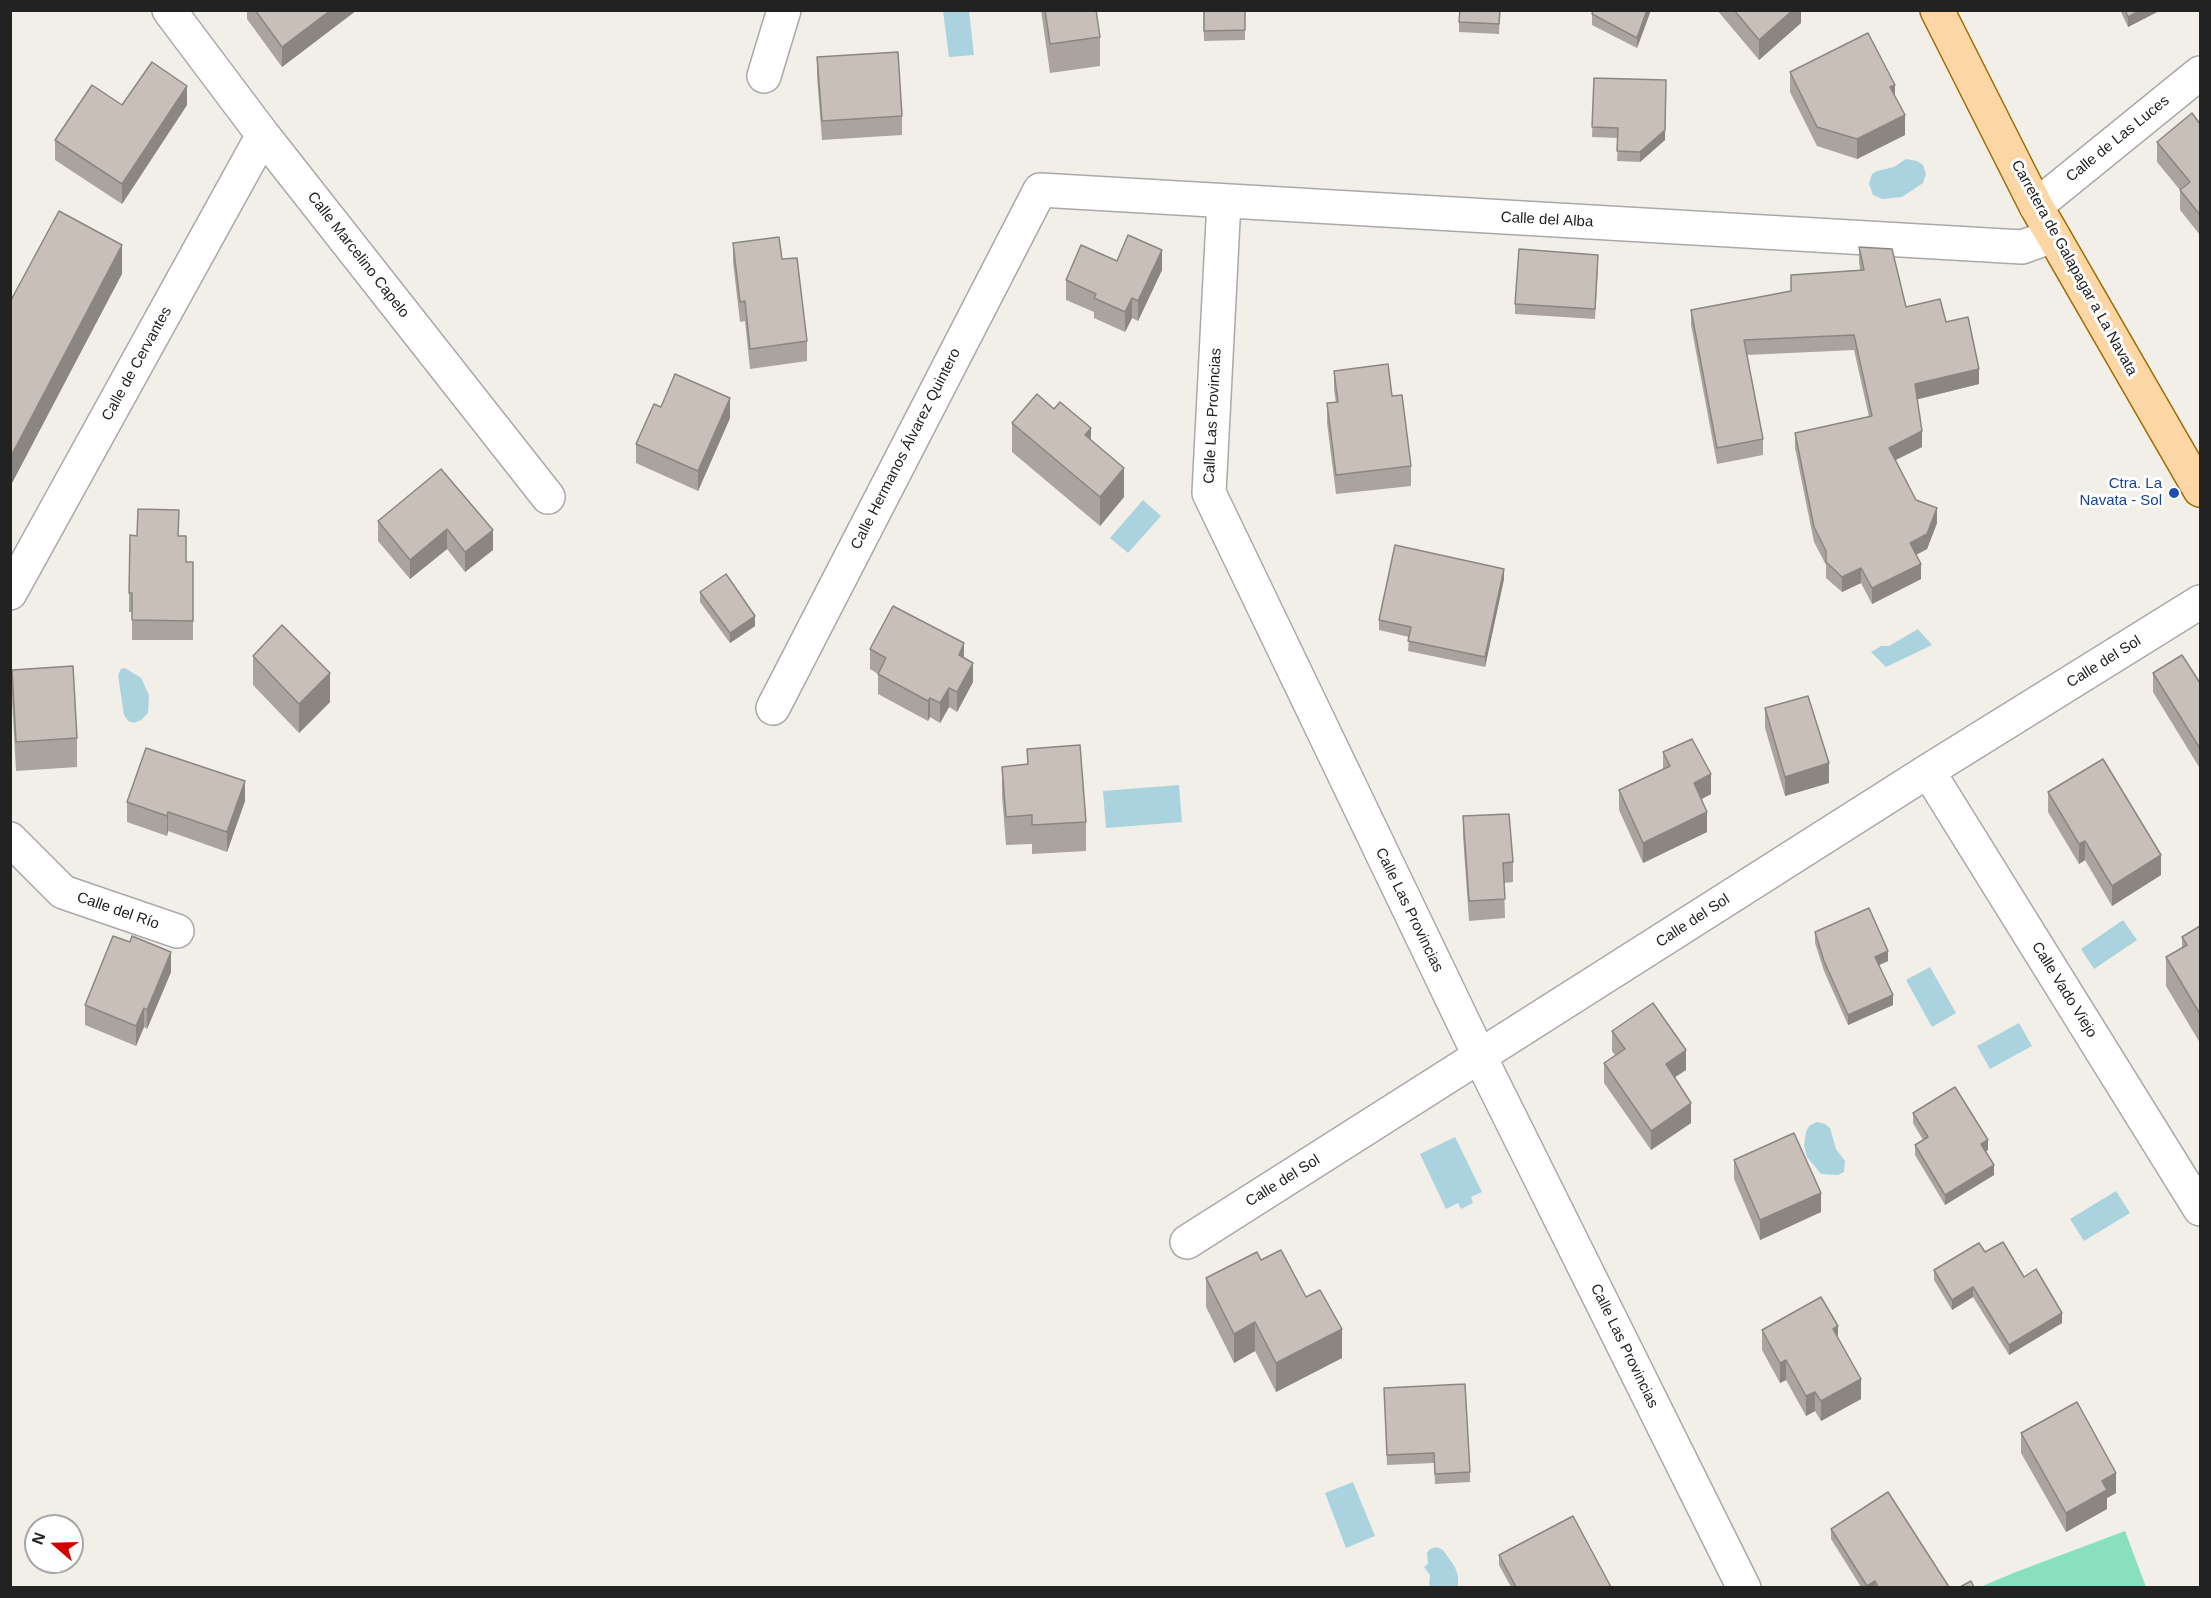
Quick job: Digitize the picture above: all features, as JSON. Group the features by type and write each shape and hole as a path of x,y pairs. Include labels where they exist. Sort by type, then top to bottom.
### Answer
{"main road":[{"name":"Carretera de Galapagar a La Navata","path":"1936,10 2036,206 2200,490"}],"street":[{"name":"Calle Marcelino Capelo","path":"169,10 263,135 548,497"},
{"path":"764,76 784,10"},
{"name":"Calle de Las Luces","path":"2036,206 2200,73"},
{"name":"Calle de Cervantes","path":"10,593 263,135"},
{"name":"Calle del Alba","path":"1040,190 2022,247 2053,236"},
{"name":"Calle Hermanos Álvarez Quintero","path":"772,708 1040,190"},
{"name":"Calle Las Provincias","path":"1224,201 1209,493 1480,1057 1744,1587"},
{"name":"Calle del Sol","path":"1188,1242 1928,771 2200,602"},
{"name":"Calle Vado Viejo","path":"1928,771 2200,1209"},
{"name":"Calle del Río","path":"10,839 63,892 177,930"}],"green space":[{"path":"2125,1531 2146,1587 1980,1587 2016,1572"}],"water":[{"path":"943,11 969,11 974,55 949,57"},
{"path":"1906,159 1923,165 1926,174 1923,183 1902,197 1882,199 1873,195 1869,184 1872,174 1894,167"},
{"path":"1143,500 1161,516 1128,553 1110,538"},
{"path":"1918,629 1932,645 1886,667 1871,652 1881,646 1889,646"},
{"path":"125,668 141,678 149,695 148,713 134,723 128,721 124,715 118,675 121,669"},
{"path":"1179,785 1182,822 1106,828 1103,791"},
{"path":"2123,920 2137,940 2094,969 2081,949"},
{"path":"1930,967 1956,1013 1932,1027 1906,980"},
{"path":"2019,1023 2032,1046 1990,1069 1977,1046"},
{"path":"1817,1122 1830,1128 1836,1149 1845,1161 1844,1172 1838,1175 1821,1174 1807,1157 1804,1145 1806,1132 1809,1126"},
{"path":"1455,1137 1482,1192 1471,1197 1473,1203 1461,1209 1458,1203 1446,1209 1420,1154"},
{"path":"2116,1191 2130,1213 2084,1241 2070,1219"},
{"path":"1353,1482 1375,1536 1346,1548 1325,1493"},
{"path":"1437,1547 1443,1550 1455,1567 1458,1587 1429,1587 1430,1575 1424,1567 1428,1564 1427,1553 1430,1549"}],"building":[{"path":"255,10 331,10 282,47"},
{"path":"1045,10 1096,10 1100,37 1050,44"},
{"path":"1204,10 1245,10 1245,30 1204,31"},
{"path":"1460,10 1500,10 1499,24 1459,22"},
{"path":"1593,10 1647,10 1637,38 1592,14"},
{"path":"1734,10 1793,10 1759,40"},
{"path":"2125,10 2141,10 2128,17"},
{"path":"1868,33 1895,85 1890,87 1905,115 1857,139 1817,127 1790,72"},
{"path":"898,52 902,116 822,121 817,57"},
{"path":"152,62 187,86 122,184 55,140 92,85 122,105"},
{"path":"1594,78 1666,80 1665,130 1640,152 1617,151 1618,128 1592,127"},
{"path":"2192,113 2200,124 2200,215 2180,190 2190,182 2157,142"},
{"path":"59,211 122,245 10,458 10,302"},
{"path":"1128,235 1162,250 1138,301 1132,298 1125,312 1094,298 1096,294 1066,280 1081,245 1117,261"},
{"path":"779,237 782,259 797,258 807,341 750,349 745,301 740,302 733,243"},
{"path":"1859,247 1892,249 1906,307 1940,299 1946,322 1968,317 1979,369 1915,384 1922,431 1889,448 1916,500 1937,508 1927,534 1910,543 1921,564 1872,588 1861,568 1842,577 1826,562 1826,551 1814,527 1795,433 1872,416 1854,335 1744,340 1763,439 1717,448 1691,310 1791,291 1791,275 1864,270"},
{"path":"1519,249 1598,255 1595,309 1515,304"},
{"path":"1388,364 1392,396 1402,395 1411,466 1336,475 1327,403 1338,402 1334,371"},
{"path":"675,374 730,398 698,471 636,444 654,404 661,407"},
{"path":"1037,394 1054,409 1060,402 1091,428 1085,435 1124,468 1100,497 1012,423"},
{"path":"441,469 493,530 465,552 447,529 410,560 378,521"},
{"path":"138,509 179,510 178,536 186,536 186,562 193,562 193,621 132,620 132,593 129,593 130,535 137,536"},
{"path":"1395,545 1504,569 1485,657 1408,641 1411,627 1379,620"},
{"path":"726,574 755,616 730,633 700,592"},
{"path":"893,606 964,643 959,655 973,663 957,692 949,688 940,703 930,698 928,701 878,674 886,658 870,649"},
{"path":"282,625 330,673 299,704 253,656"},
{"path":"2182,655 2200,683 2199,747 2153,673"},
{"path":"73,666 77,738 16,742 12,670"},
{"path":"1808,696 1829,763 1785,777 1765,708"},
{"path":"1692,739 1711,774 1694,783 1707,812 1643,843 1619,790 1670,766 1663,752"},
{"path":"1080,745 1086,822 1032,825 1032,815 1006,817 1002,767 1028,764 1027,749"},
{"path":"146,748 245,781 227,832 168,812 167,816 127,802"},
{"path":"2103,759 2161,855 2112,886 2085,841 2079,844 2048,792"},
{"path":"1509,814 1513,862 1503,863 1505,899 1469,901 1463,816"},
{"path":"1869,908 1888,951 1875,957 1893,995 1848,1015 1824,961 1815,932"},
{"path":"2200,926 2200,1014 2166,957 2187,945 2182,937"},
{"path":"113,936 130,942 132,936 171,952 147,1010 144,1008 136,1026 85,1005"},
{"path":"1653,1003 1686,1050 1666,1064 1691,1103 1651,1131 1604,1063 1625,1049 1612,1031"},
{"path":"1955,1087 1988,1140 1981,1144 1994,1165 1945,1195 1915,1145 1928,1137 1913,1113"},
{"path":"1794,1133 1821,1193 1760,1220 1734,1160"},
{"path":"2003,1242 2024,1277 2036,1269 2062,1313 2009,1345 1973,1287 1952,1300 1934,1270 1979,1243 1985,1252"},
{"path":"1281,1250 1306,1297 1320,1290 1342,1329 1276,1363 1255,1322 1234,1334 1206,1278 1257,1252 1261,1260"},
{"path":"1821,1297 1838,1326 1833,1329 1861,1379 1821,1401 1815,1392 1806,1396 1786,1360 1780,1363 1762,1330"},
{"path":"1465,1384 1470,1472 1435,1474 1434,1453 1387,1455 1384,1388"},
{"path":"2077,1402 2116,1473 2102,1481 2107,1490 2066,1513 2021,1433"},
{"path":"1888,1492 1949,1587 1878,1587 1875,1581 1867,1586 1831,1529"},
{"path":"1573,1516 1611,1587 1516,1587 1499,1555"},
{"path":"1971,1581 1974,1587 1960,1587"}],"place":[{"name":"Ctra. La Navata - Sol","path":"2174,493"}]}
